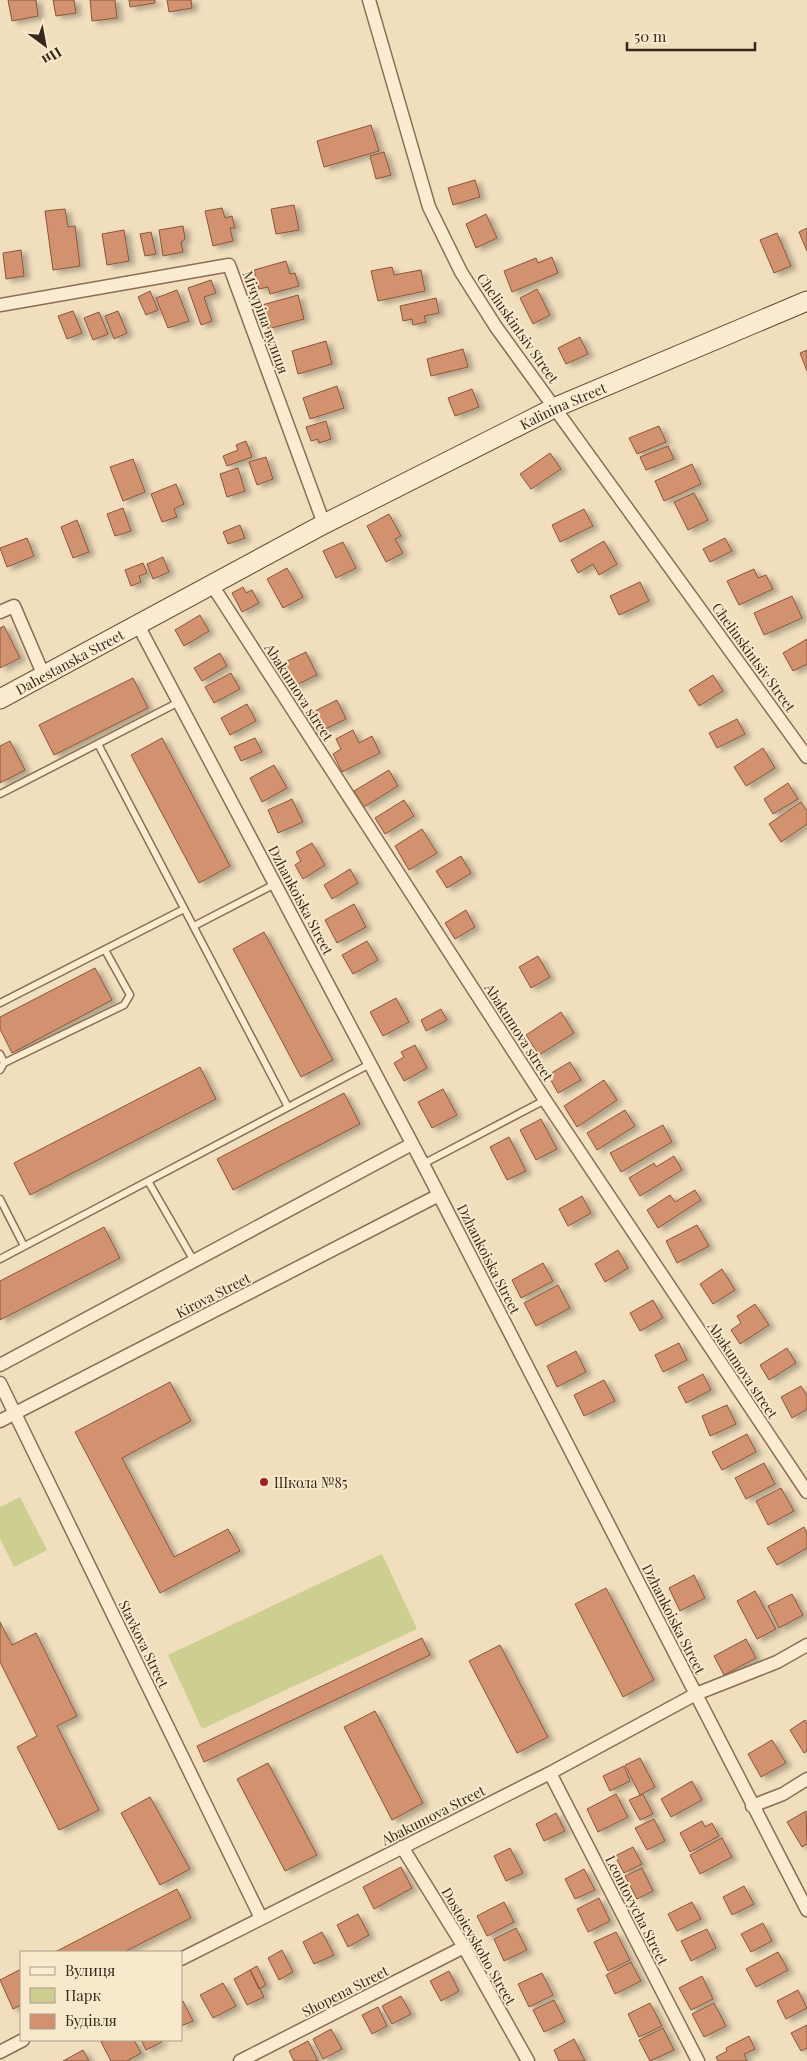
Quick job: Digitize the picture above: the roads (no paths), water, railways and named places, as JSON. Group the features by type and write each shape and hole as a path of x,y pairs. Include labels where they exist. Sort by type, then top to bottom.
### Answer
{"street":[{"name":"Cheliuskintsiv Street","path":"369,0 428,207 461,272 496,326 807,757"},
{"name":"Мічуріна вулиця","path":"0,305 229,265 324,524"},
{"name":"Kalinina Street","path":"212,585 324,524 556,407 807,301"},
{"name":"Dahestanska Street","path":"0,699 212,585"},
{"name":"Abakumova street","path":"212,585 545,1100 807,1492"},
{"path":"0,612 14,606 44,676"},
{"name":"Dzhankoiska Street","path":"138,625 423,1164 807,1910"},
{"path":"0,1365 412,1144"},
{"name":"Kirova Street","path":"0,1421 439,1195"},
{"name":"Stavkova Street","path":"0,1382 261,1918"},
{"name":"Abakumova Street","path":"182,1958 550,1773 696,1694 777,1662 807,1645"},
{"name":"Leontovycha Street","path":"550,1773 698,2061"},
{"path":"752,1806 783,1794 807,1779"},
{"name":"Dostoievskoho Street","path":"402,1847 464,1947 528,2061"},
{"name":"Shopena Street","path":"240,2061 464,1947"},
{"path":"0,2052 21,2041"}],"lane":[{"path":"0,794 179,702"},
{"path":"98,744 288,1107"},
{"path":"194,926 275,884"},
{"path":"0,1003 184,909"},
{"path":"0,1070 4,1063 124,1005 130,995 105,950"},
{"path":"0,1054 4,1063"},
{"path":"0,1259 370,1064"},
{"path":"423,1164 545,1100"},
{"path":"148,1181 194,1261"},
{"path":"0,1199 24,1246"}],"place":[{"name":"Школа №85","path":"264,1482"}]}
